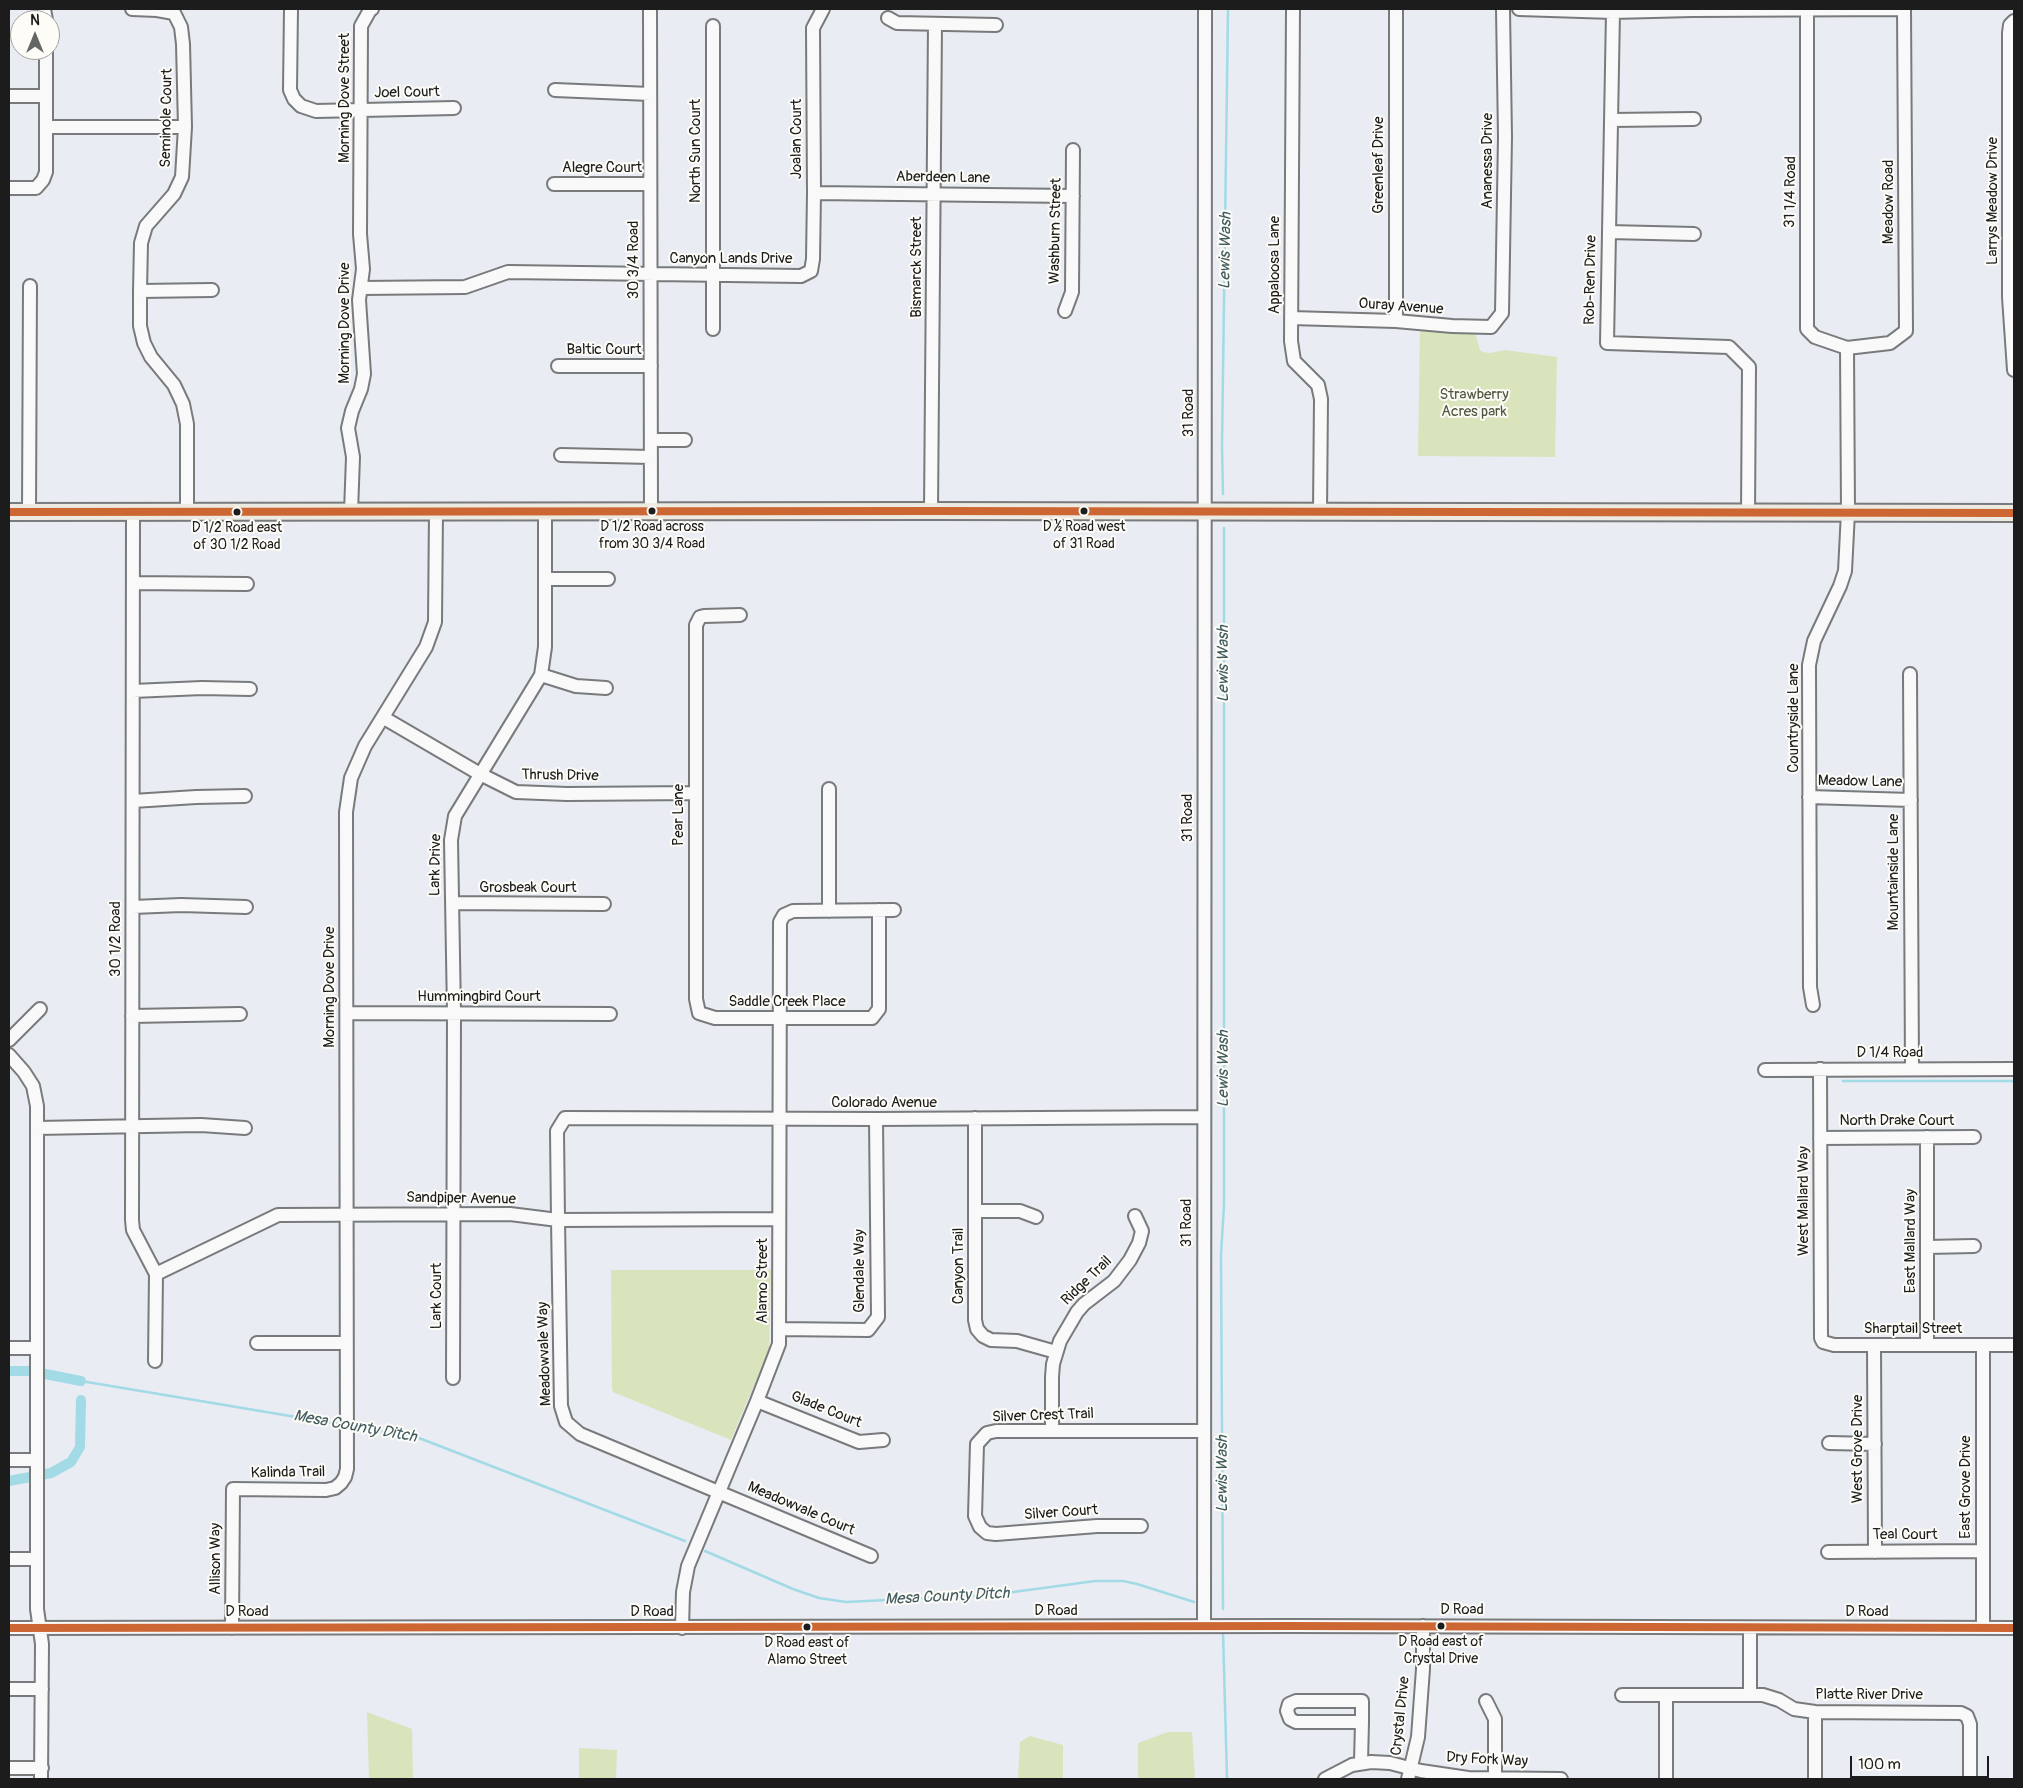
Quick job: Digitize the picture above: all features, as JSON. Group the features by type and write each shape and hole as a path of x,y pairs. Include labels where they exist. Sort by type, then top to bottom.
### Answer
{"main road":[{"path":"9,512 1320,511 2014,513"}],"street":[{"name":"Seminole Court","path":"132,9 174,13 181,27 184,44 182,176 174,194 146,226 141,243 140,326 144,343 151,356 174,385 183,404 186,418 187,512"},
{"name":"Joel Court","path":"291,9 290,90 300,106 309,110 454,108"},
{"name":"Morning Dove Street","path":"360,192 361,26 372,9"},
{"name":"30 3/4 Road","path":"650,9 651,511"},
{"name":"Joalan Court","path":"811,271 813,259 814,193 813,28 823,9"},
{"name":"31 Road","path":"1204,1626 1205,9"},
{"name":"Appaloosa Lane","path":"1293,9 1291,341 1294,361 1318,385 1321,400 1320,511"},
{"name":"Greenleaf Drive","path":"1396,9 1396,321"},
{"name":"Ananessa Drive","path":"1502,313 1503,9"},
{"path":"1519,9 1613,12 1904,9"},
{"name":"Meadow Road","path":"1847,348 1890,343 1906,331 1904,9"},
{"name":"31 1/4 Road","path":"1807,10 1806,329 1814,338 1847,348"},
{"name":"Rob-Ren Drive","path":"1613,12 1606,343 1730,347 1749,367 1748,513"},
{"path":"888,18 897,22 996,25"},
{"name":"Bismarck Street","path":"931,511 935,24"},
{"name":"North Sun Court","path":"712,26 712,330"},
{"name":"Larrys Meadow Drive","path":"2012,26 2011,226 2008,297 2013,331 2014,370"},
{"path":"9,188 36,188 43,180 46,172 46,60"},
{"path":"555,90 650,94"},
{"path":"9,96 46,96"},
{"path":"1611,120 1694,119"},
{"path":"46,127 184,127"},
{"name":"Washburn Street","path":"1065,311 1072,292 1073,150"},
{"name":"Alegre Court","path":"554,184 650,184"},
{"name":"Morning Dove Drive","path":"351,512 353,457 348,428 352,410 361,390 364,374 359,300 363,269 360,234 360,192"},
{"name":"Aberdeen Lane","path":"814,193 1072,196"},
{"path":"1609,232 1694,234"},
{"name":"Canyon Lands Drive","path":"361,288 465,287 508,272 801,276 811,271"},
{"path":"29,512 30,286"},
{"path":"140,291 212,290"},
{"name":"Ouray Avenue","path":"1291,318 1396,321 1491,327 1502,313"},
{"name":"Countryside Lane","path":"1813,1005 1810,987 1810,658 1814,641 1845,572 1848,512 1847,348"},
{"name":"Baltic Court","path":"558,366 651,366"},
{"path":"651,440 685,440"},
{"path":"561,455 651,457"},
{"name":"Lark Drive","path":"454,1215 454,1013 451,840 455,816 541,675 545,647 545,511"},
{"name":"30 1/2 Road","path":"134,512 133,1230 156,1274 155,1361"},
{"name":"Morning Dove Drive","path":"341,1483 345,1478 347,1469 346,812 351,778 365,746 426,647 434,622 436,512"},
{"path":"545,579 608,579"},
{"path":"133,583 247,584"},
{"name":"Pear Lane","path":"699,1013 696,999 696,625 700,617 740,615"},
{"name":"Mountainside Lane","path":"1910,674 1912,1069"},
{"path":"541,675 576,686 606,688"},
{"path":"133,691 202,688 250,689"},
{"name":"Thrush Drive","path":"384,718 480,774 516,792 567,794 696,793"},
{"path":"830,789 829,911 894,910"},
{"path":"133,801 245,796"},
{"name":"Meadow Lane","path":"1809,797 1911,800"},
{"name":"Grosbeak Court","path":"452,904 604,904"},
{"path":"133,907 181,905 246,907"},
{"name":"Saddle Creek Place","path":"699,1013 706,1017 715,1018 868,1019 875,1016 879,1009 879,910"},
{"name":"Alamo Street","path":"682,1628 684,1579 758,1401 777,1350 779,1329 780,926 784,915 793,911 829,911"},
{"path":"9,1040 40,1009"},
{"name":"Hummingbird Court","path":"347,1013 610,1014"},
{"path":"132,1016 240,1014"},
{"path":"9,1055 33,1086 37,1106 37,1609 42,1644 42,1773 9,1768"},
{"name":"West Mallard Way","path":"1820,1069 1821,1333"},
{"name":"D 1/4 Road","path":"1765,1070 2014,1069"},
{"name":"Colorado Avenue","path":"565,1118 876,1120 1203,1117"},
{"name":"Meadowvale Way","path":"565,1118 558,1131 558,1220 561,1406 566,1422 580,1434 719,1492"},
{"name":"Canyon Trail","path":"975,1118 975,1320 977,1329 983,1336 991,1340 1017,1341 1056,1352"},
{"name":"Glendale Way","path":"779,1329 868,1330 878,1317 876,1120"},
{"path":"37,1128 132,1125 201,1125 245,1128"},
{"name":"East Mallard Way","path":"1927,1137 1927,1344"},
{"name":"North Drake Court","path":"1820,1138 1974,1137"},
{"path":"976,1211 1020,1211 1036,1217"},
{"name":"Sandpiper Avenue","path":"156,1274 278,1215 510,1214 558,1220 779,1219"},
{"name":"Lark Court","path":"453,1378 454,1215"},
{"name":"Ridge Trail","path":"1052,1431 1052,1376 1056,1352 1064,1331 1084,1304 1114,1281 1130,1260 1139,1243 1142,1231 1135,1216"},
{"path":"1927,1247 1974,1246"},
{"name":"Sharptail Street","path":"1821,1333 1823,1342 1828,1344 2014,1345"},
{"path":"257,1343 346,1343"},
{"name":"West Grove Drive","path":"1874,1345 1875,1552"},
{"name":"East Grove Drive","path":"1983,1345 1983,1628"},
{"path":"9,1348 37,1348"},
{"name":"Glade Court","path":"758,1401 859,1442 883,1440"},
{"name":"Silver Crest Trail","path":"983,1530 975,1516 976,1449 979,1440 987,1433 996,1431 1204,1431"},
{"path":"1829,1443 1875,1444"},
{"path":"9,1460 37,1460"},
{"name":"Kalinda Trail","path":"233,1489 326,1490 335,1488 341,1483"},
{"name":"Allison Way","path":"232,1628 233,1489"},
{"name":"Meadowvale Court","path":"719,1492 871,1556"},
{"name":"Silver Court","path":"983,1530 996,1534 1097,1526 1141,1526"},
{"name":"Teal Court","path":"1828,1552 1983,1551"},
{"path":"9,1559 37,1559"},
{"name":"D Road","path":"9,1628 1422,1626 2014,1628"},
{"name":"Crystal Drive","path":"1410,1774 1418,1737 1423,1669 1422,1626"},
{"path":"1750,1628 1750,1695"},
{"path":"9,1689 42,1689"},
{"name":"Platte River Drive","path":"1622,1695 1762,1695 1779,1700 1794,1709 1815,1712 1961,1712 1967,1716 1970,1724 1970,1779"},
{"path":"1666,1695 1666,1779"},
{"path":"1326,1779 1342,1769 1361,1762 1362,1722 1362,1701 1296,1700 1289,1704 1287,1711 1290,1719 1296,1722 1362,1722"},
{"path":"1486,1701 1495,1718 1495,1779"},
{"path":"1815,1712 1815,1779"},
{"name":"Dry Fork Way","path":"1361,1762 1381,1762 1410,1774 1495,1779 1561,1779"}],"green space":[{"name":"Strawberry Acres park","path":"1420,326 1475,332 1480,350 1483,352 1490,353 1505,350 1557,357 1555,457 1418,456"},
{"path":"611,1270 771,1270 769,1349 731,1440 613,1392"},
{"path":"367,1712 412,1729 413,1779 369,1779"},
{"path":"1168,1732 1192,1732 1195,1779 1138,1779 1138,1743"},
{"path":"1030,1736 1063,1745 1063,1779 1018,1779 1020,1742"},
{"path":"579,1748 617,1750 616,1779 579,1779"}],"waterway":[{"name":"Lewis Wash","path":"1223,494 1228,9"},
{"name":"Lewis Wash","path":"1223,1609 1221,1255 1224,1205 1224,528"},
{"path":"1843,1081 2014,1081"},
{"name":"Mesa County Ditch","path":"9,1371 30,1371 81,1381"},
{"name":"Mesa County Ditch","path":"81,1381 344,1425"},
{"path":"9,1481 51,1473 71,1462 80,1447 81,1400"},
{"name":"Mesa County Ditch","path":"352,1426 419,1438 685,1541"},
{"name":"Mesa County Ditch","path":"705,1551 793,1589 819,1598 846,1602 991,1595 1095,1581 1123,1581 1194,1602"},
{"name":"Lewis Wash","path":"1223,1632 1227,1779"}],"transit line":[{"path":"9,512 2014,513"},
{"path":"9,1628 1292,1626 2014,1628"}],"place":[{"name":"D 1/2 Road across from 30 3/4 Road","path":"652,511"},
{"name":"D ½ Road west of 31 Road","path":"1084,511"},
{"name":"D 1/2 Road east of 30 1/2 Road","path":"237,512"},
{"name":"D Road east of Crystal Drive","path":"1441,1626"},
{"name":"D Road east of Alamo Street","path":"807,1627"}]}
